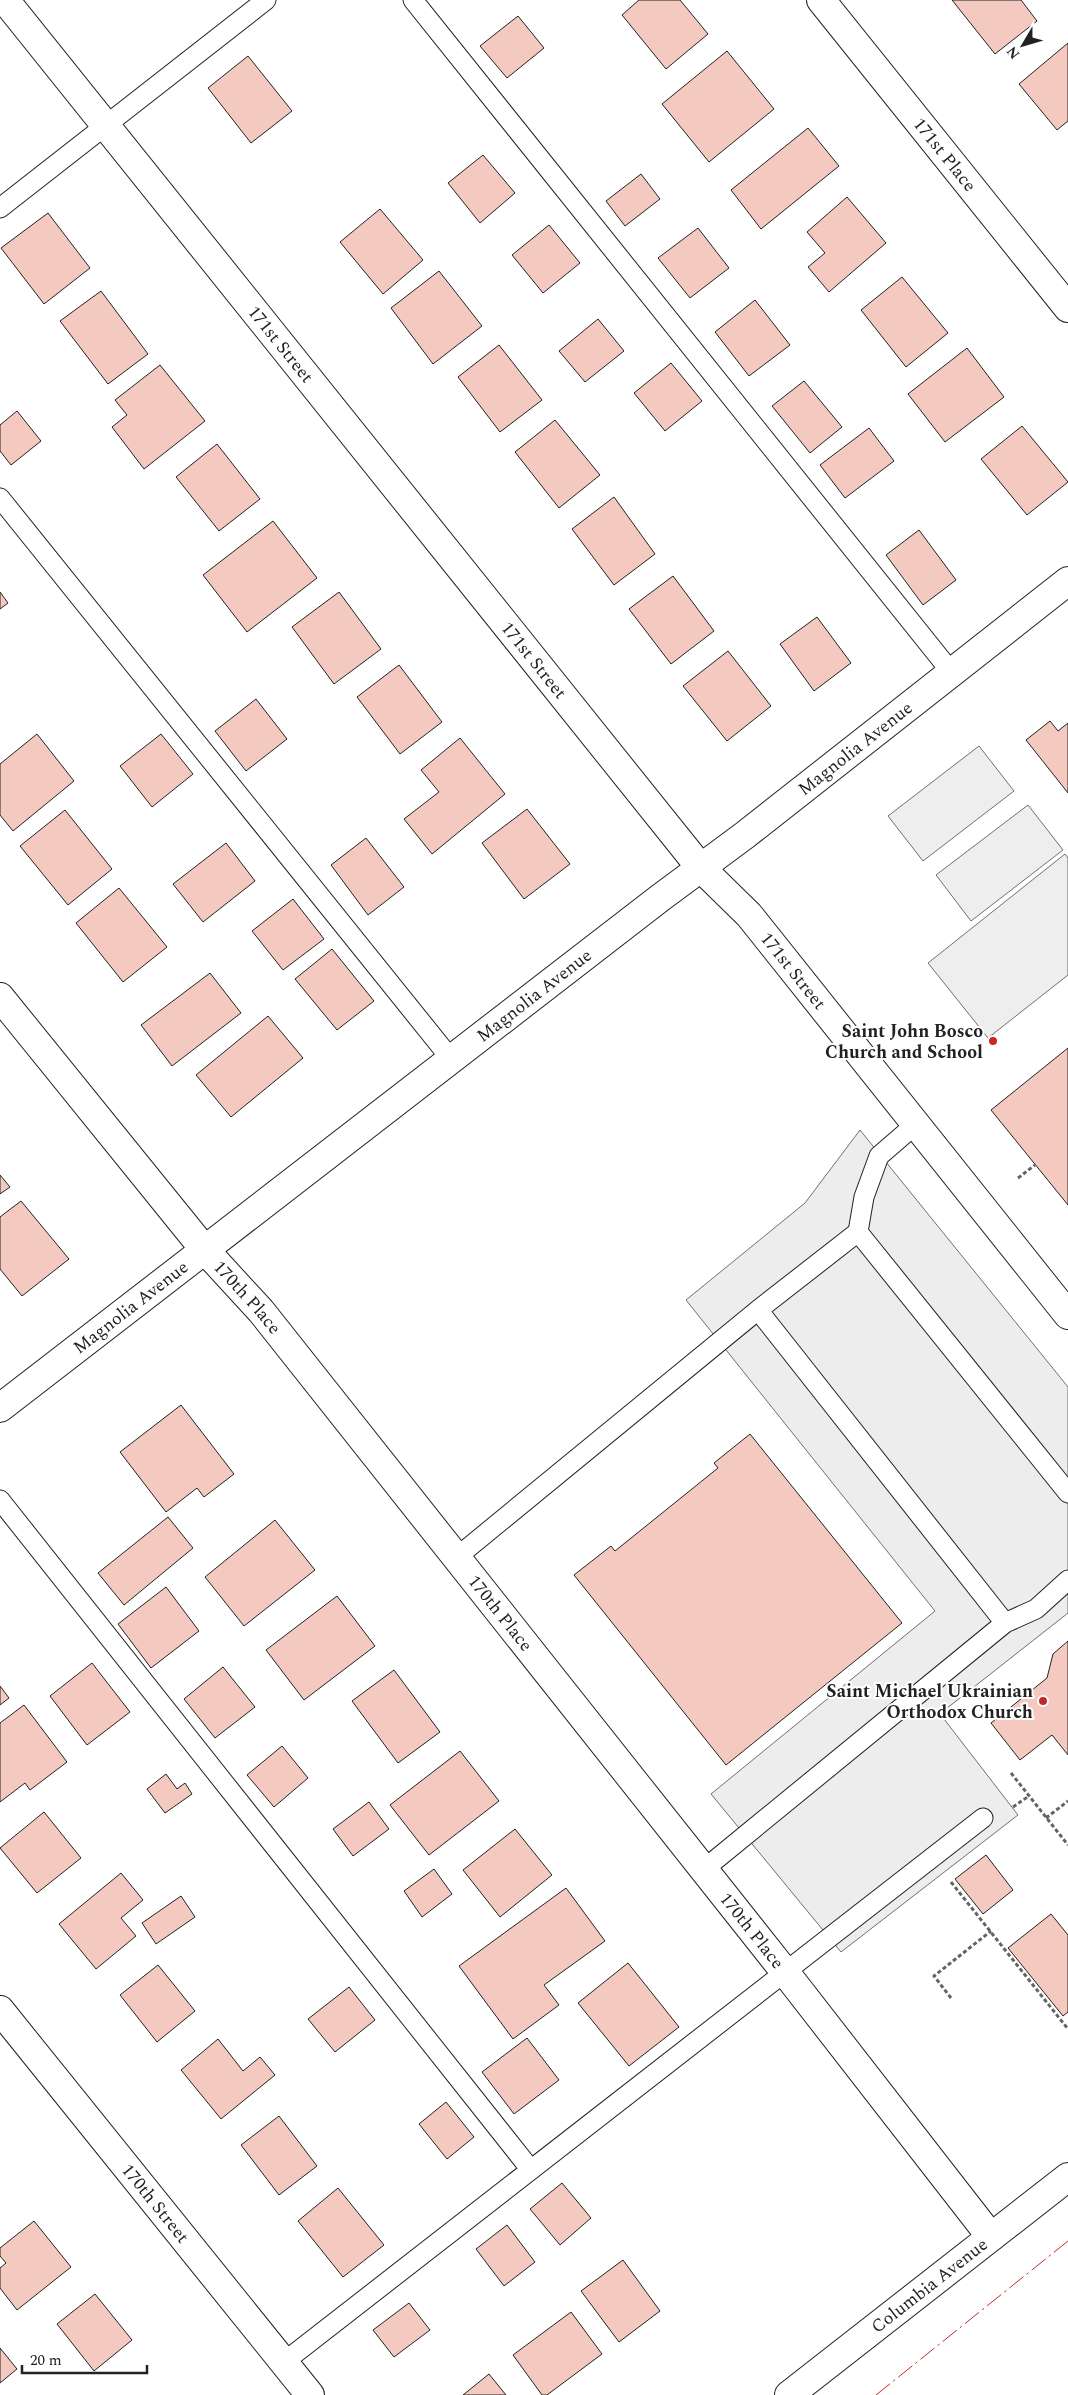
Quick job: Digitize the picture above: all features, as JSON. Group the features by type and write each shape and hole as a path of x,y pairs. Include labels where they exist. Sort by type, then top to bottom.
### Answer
{"street":[{"name":"171st Street","path":"5,0 700,867 749,914 1068,1315"},
{"name":"171st Place","path":"821,0 1068,308"},
{"name":"Magnolia Avenue","path":"0,1408 700,867 745,835 1068,581"},
{"name":"170th Place","path":"0,997 204,1249 261,1311 785,1972 991,2237"},
{"name":"170th Street","path":"0,2010 310,2395"},
{"name":"Columbia Avenue","path":"789,2395 1068,2177"}],"lane":[{"path":"0,208 266,0"},
{"path":"412,0 952,672"},
{"path":"0,498 451,1059"},
{"path":"457,1557 758,1310 858,1232 864,1197 879,1156 916,1124"},
{"path":"858,1232 1068,1494"},
{"path":"758,1310 1005,1623"},
{"path":"0,1500 531,2170"},
{"path":"704,1870 1005,1623 1036,1609 1068,1580"},
{"path":"284,2362 983,1818"}],"path":[{"path":"1018,1178 1035,1165"},
{"path":"1011,1773 1068,1846"},
{"path":"1046,1818 1068,1800"},
{"path":"932,1858 1068,2029"},
{"path":"950,1998 934,1976 991,1931"}],"shaded area":[{"path":"979,746 1014,791 923,861 888,816"},
{"path":"1028,805 1063,850 971,921 936,875"},
{"path":"1065,854 1068,858 1068,975 988,1038 928,963"},
{"path":"860,1130 1068,1387 1068,1613 946,1709 944,1719 1018,1815 841,1952 711,1794 935,1611 686,1300 805,1203"}],"building":[{"path":"639,0 680,0 708,34 666,69 622,15"},
{"path":"952,0 1021,0 1037,21 995,54"},
{"path":"518,16 544,48 507,78 480,46"},
{"path":"1068,43 1068,121 1057,130 1019,84"},
{"path":"727,51 774,109 709,162 662,104"},
{"path":"248,56 292,111 251,143 208,88"},
{"path":"808,128 839,166 761,229 731,190"},
{"path":"483,155 515,193 480,223 448,183"},
{"path":"641,174 660,199 625,226 606,201"},
{"path":"847,197 886,243 829,292 808,267 825,253 807,232"},
{"path":"380,209 423,260 383,294 340,242"},
{"path":"48,213 90,268 44,304 1,248"},
{"path":"549,225 580,263 543,293 512,255"},
{"path":"698,228 729,268 690,298 658,258"},
{"path":"439,271 482,326 433,364 391,308"},
{"path":"902,277 948,333 906,367 861,310"},
{"path":"101,291 148,354 108,384 60,321"},
{"path":"755,300 790,345 749,376 715,332"},
{"path":"598,319 624,351 585,382 559,351"},
{"path":"499,345 542,400 500,432 458,377"},
{"path":"967,348 1004,397 945,442 908,394"},
{"path":"671,363 702,401 665,431 634,393"},
{"path":"160,365 205,421 144,469 112,427 127,415 115,400"},
{"path":"804,381 842,427 810,453 772,406"},
{"path":"17,411 41,441 11,465 0,451 0,425"},
{"path":"555,420 600,475 559,508 515,452"},
{"path":"1022,426 1068,482 1027,515 981,459"},
{"path":"869,428 894,461 845,498 820,465"},
{"path":"217,444 260,499 219,531 176,477"},
{"path":"614,497 655,554 614,585 572,529"},
{"path":"273,521 317,578 247,632 203,575"},
{"path":"919,530 956,580 923,605 886,555"},
{"path":"673,576 714,631 671,664 629,609"},
{"path":"0,592 8,603 0,609"},
{"path":"339,592 381,649 334,684 292,627"},
{"path":"817,617 851,663 814,691 780,644"},
{"path":"728,651 771,706 727,741 683,686"},
{"path":"399,665 442,722 400,754 357,697"},
{"path":"256,699 287,739 246,771 215,731"},
{"path":"1050,721 1058,731 1068,723 1068,793 1026,740"},
{"path":"37,734 74,781 13,831 0,815 0,764"},
{"path":"161,734 193,774 152,807 120,766"},
{"path":"460,738 505,794 432,854 404,819 439,792 421,770"},
{"path":"527,809 570,864 524,899 482,843"},
{"path":"65,810 112,869 68,905 20,846"},
{"path":"366,838 404,887 368,915 331,865"},
{"path":"226,843 255,881 203,922 173,884"},
{"path":"119,888 167,947 123,982 76,923"},
{"path":"293,899 324,939 283,970 252,931"},
{"path":"332,949 374,1001 337,1030 295,979"},
{"path":"210,973 241,1013 172,1066 141,1025"},
{"path":"268,1016 303,1058 231,1117 196,1075"},
{"path":"1068,1048 1068,1205 991,1110"},
{"path":"0,1175 10,1187 0,1194"},
{"path":"21,1201 69,1259 22,1296 0,1269 0,1217"},
{"path":"181,1405 234,1474 204,1497 197,1488 166,1512 120,1452"},
{"path":"750,1434 902,1623 726,1765 574,1575 611,1546 615,1551 718,1468 714,1463"},
{"path":"168,1517 193,1548 124,1605 98,1573"},
{"path":"275,1520 315,1570 244,1626 205,1577"},
{"path":"166,1587 199,1631 151,1668 118,1624"},
{"path":"337,1596 375,1646 304,1700 266,1650"},
{"name":"Saint Michael Ukrainian Orthodox Church","path":"1068,1641 1068,1755 1052,1735 1020,1760 991,1723 1047,1678 1053,1654"},
{"path":"92,1663 130,1712 87,1745 50,1696"},
{"path":"223,1667 255,1707 215,1738 184,1699"},
{"path":"394,1670 440,1732 398,1763 352,1701"},
{"path":"0,1686 9,1698 0,1705"},
{"path":"24,1705 67,1762 30,1790 25,1783 0,1802 0,1723"},
{"path":"282,1746 308,1778 274,1807 247,1775"},
{"path":"460,1751 499,1801 429,1855 390,1805"},
{"path":"166,1774 177,1789 185,1783 192,1794 165,1813 147,1789"},
{"path":"369,1802 389,1829 353,1856 333,1829"},
{"path":"44,1812 81,1858 37,1893 0,1848"},
{"path":"515,1829 552,1875 500,1917 463,1870"},
{"path":"986,1855 1013,1890 983,1914 955,1879"},
{"path":"434,1869 452,1894 422,1917 404,1891"},
{"path":"121,1873 143,1900 121,1918 136,1936 96,1969 59,1924"},
{"path":"566,1888 605,1941 544,1985 559,2005 513,2039 459,1966"},
{"path":"181,1896 195,1917 156,1944 142,1923"},
{"path":"1051,1914 1068,1935 1068,2012 1063,2016 1008,1948"},
{"path":"628,1963 679,2027 629,2066 578,2003"},
{"path":"158,1965 195,2011 157,2042 120,1995"},
{"path":"349,1987 375,2020 335,2052 308,2019"},
{"path":"527,2038 559,2080 514,2114 482,2072"},
{"path":"218,2039 243,2071 260,2057 275,2075 221,2119 181,2070"},
{"path":"446,2102 474,2137 447,2159 419,2124"},
{"path":"279,2116 317,2166 279,2195 241,2145"},
{"path":"562,2183 591,2218 560,2245 530,2209"},
{"path":"338,2188 384,2245 343,2277 298,2221"},
{"path":"34,2221 71,2267 17,2310 0,2288 0,2268 6,2263 0,2256 0,2248"},
{"path":"507,2225 535,2262 504,2286 476,2249"},
{"path":"623,2260 660,2311 619,2342 581,2291"},
{"path":"95,2294 132,2340 94,2371 57,2324"},
{"path":"409,2303 430,2330 394,2357 373,2330"},
{"path":"571,2312 602,2354 547,2395 542,2395 513,2355"},
{"path":"0,2348 17,2369 0,2383"},
{"path":"489,2374 506,2395 463,2395"}],"power":[{"path":"876,2395 1068,2241"}],"place":[{"name":"Saint John Bosco Church and School","path":"993,1041"},
{"name":"Saint Michael Ukrainian Orthodox Church","path":"1043,1701"}]}
